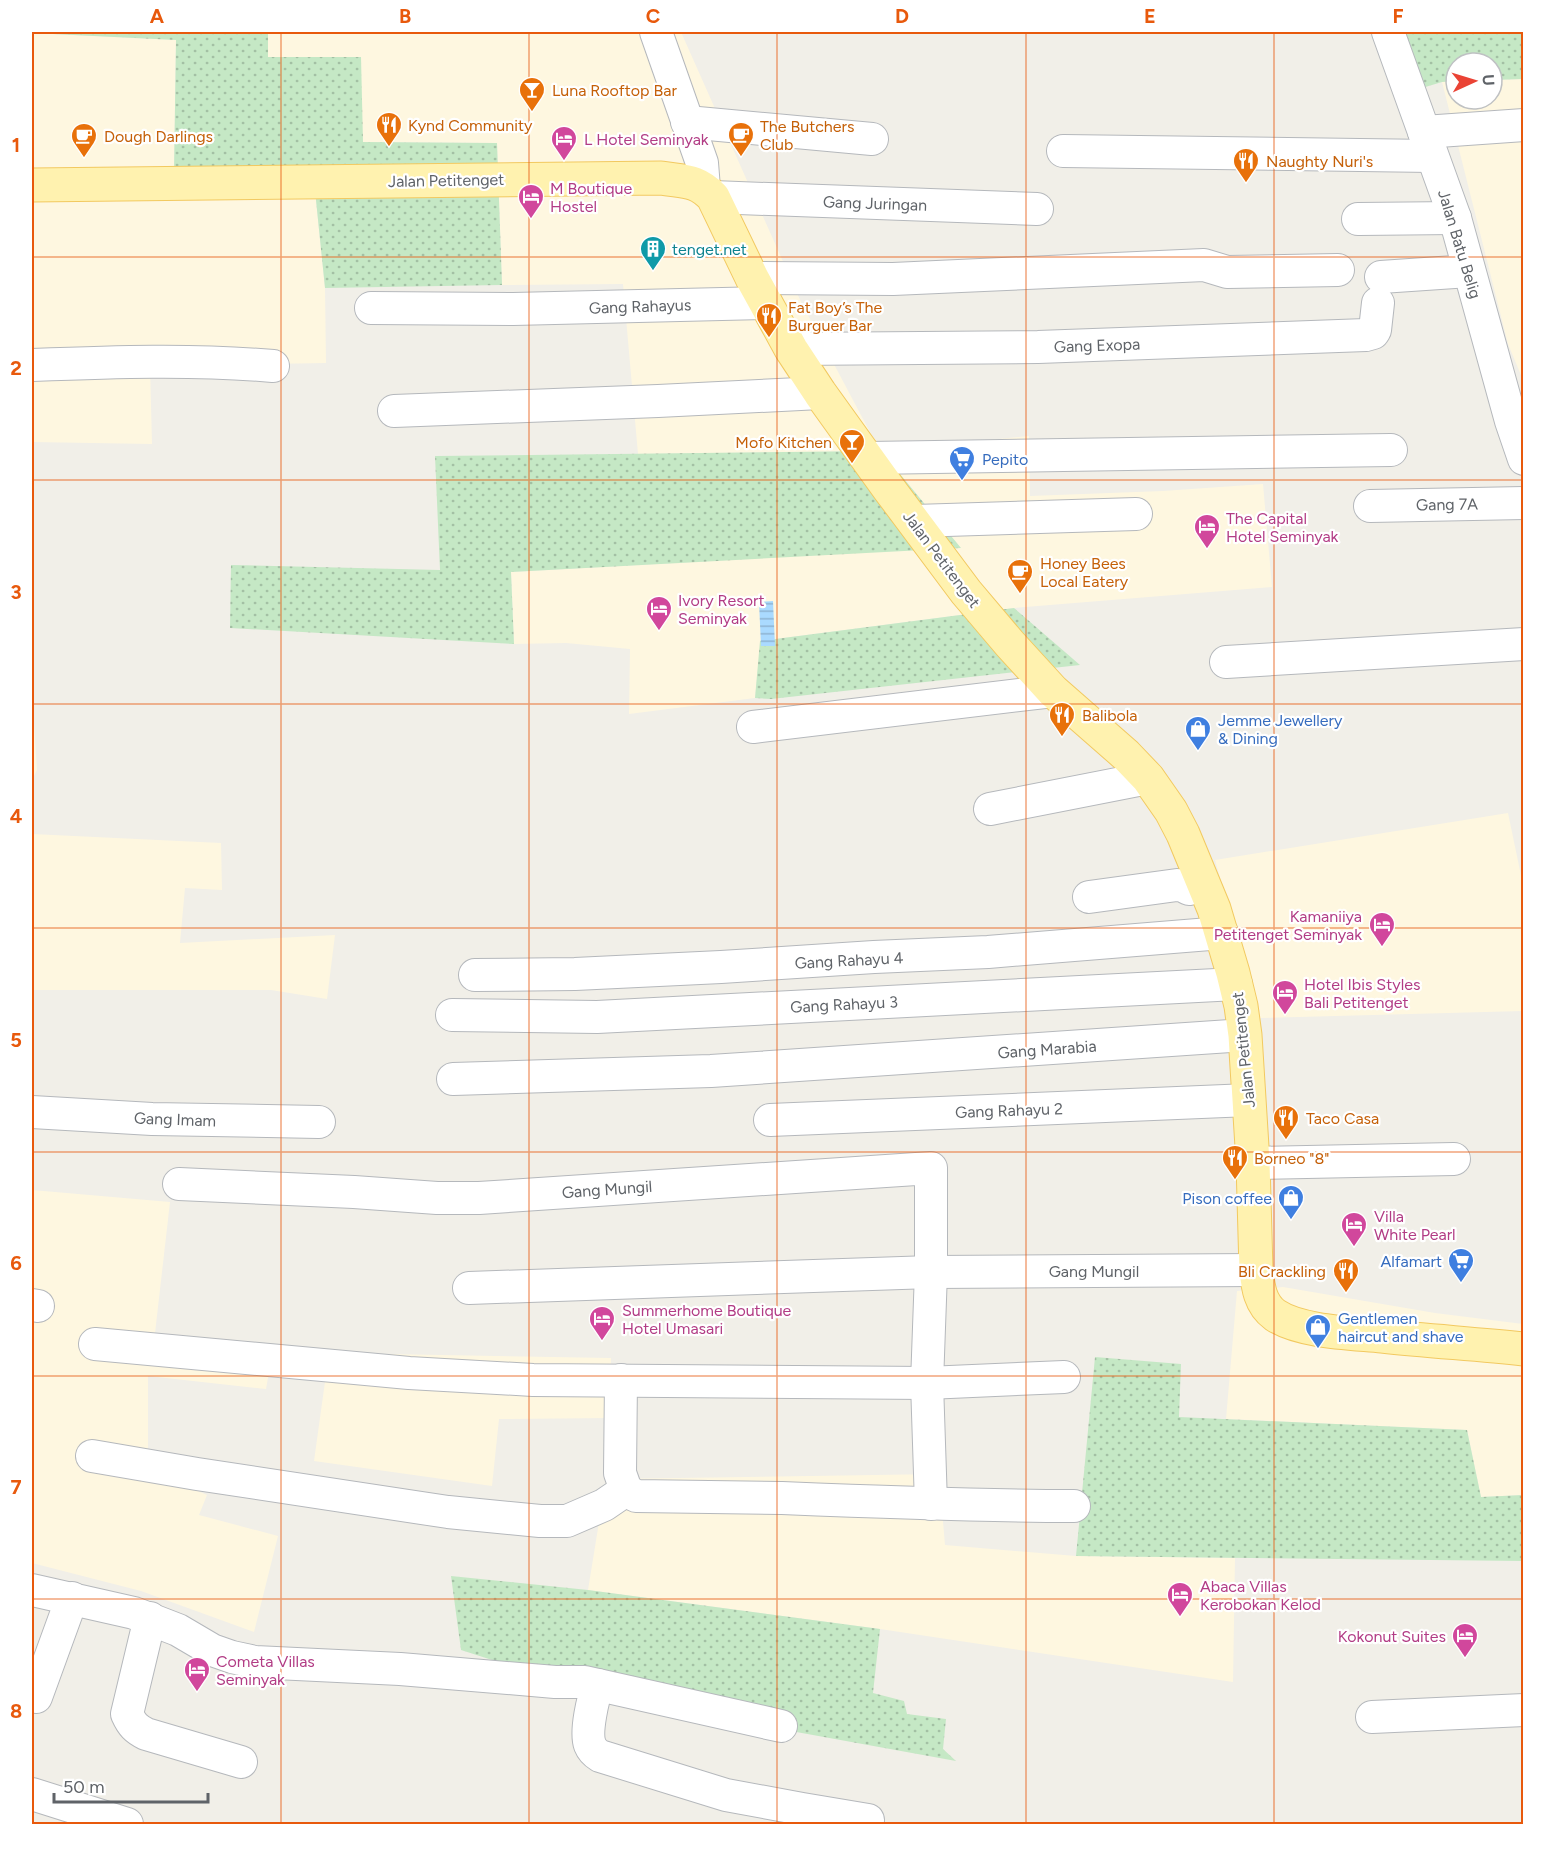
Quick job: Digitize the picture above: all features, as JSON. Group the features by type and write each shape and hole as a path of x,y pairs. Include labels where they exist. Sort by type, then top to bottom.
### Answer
{"main road":[{"name":"Jalan Petitenget","path":"32,184 661,178 698,184 709,192 791,349 889,489 966,591 1053,692 1126,755 1148,778 1171,811 1187,843 1222,933 1236,984 1245,1035 1253,1163 1256,1270 1257,1284 1262,1299 1275,1315 1290,1322 1335,1332 1524,1349"}],"street":[{"path":"656,32 702,164 709,192"},
{"name":"Jalan Batu Belig","path":"1388,32 1455,218 1510,421 1524,459"},
{"path":"687,122 872,139"},
{"path":"1063,151 1428,144 1524,125"},
{"name":"Gang Juringan","path":"709,192 1037,209"},
{"path":"1358,219 1455,218"},
{"name":"Gang Rahayus","path":"371,308 513,309 893,279 1204,266 1227,272 1338,270"},
{"name":"Gang Exopa","path":"791,349 1038,347 1366,335 1375,330 1379,290 1469,271"},
{"path":"32,365 147,361 229,362 273,366"},
{"path":"394,411 820,393"},
{"path":"868,459 1391,450"},
{"name":"Gang 7A","path":"1370,506 1524,503"},
{"path":"915,521 1136,514"},
{"path":"1226,662 1524,644"},
{"path":"753,727 1053,692"},
{"path":"990,809 1148,778"},
{"path":"1089,897 1177,885 1191,889 1204,885"},
{"name":"Gang Rahayu 4","path":"475,975 575,974 732,967 988,952 1222,933"},
{"name":"Gang Rahayu 3","path":"452,1015 597,1017 1236,984"},
{"name":"Gang Marabia","path":"453,1079 711,1071 1245,1035"},
{"name":"Gang Rahayu 2","path":"770,1120 1249,1100"},
{"name":"Gang Imam","path":"32,1112 152,1119 319,1122"},
{"path":"1253,1163 1454,1160"},
{"name":"Gang Mungil","path":"179,1184 437,1198 479,1198 931,1168 931,1272 927,1383 931,1504"},
{"name":"Gang Mungil","path":"470,1288 931,1272 1256,1270"},
{"path":"94,1344 409,1373 533,1380 927,1383 1064,1377"},
{"path":"621,1380 620,1473 626,1490 636,1496 1074,1506"},
{"path":"92,1456 436,1510 540,1521 567,1521 604,1505 626,1490"},
{"path":"32,1590 150,1618 178,1630 212,1650 255,1662 400,1669 555,1682 585,1682 782,1726"},
{"path":"36,1697 72,1598"},
{"path":"150,1618 127,1714 131,1722 136,1729 147,1734 241,1762"},
{"path":"598,1685 592,1703 588,1737 590,1746 600,1756 726,1795 868,1820"},
{"path":"1372,1717 1524,1710"},
{"path":"32,1794 127,1824"}],"shaded area":[{"path":"268,32 681,32 801,302 880,451 638,454 623,284 502,285 497,143 363,142 268,57"},
{"path":"32,33 176,40 174,172 313,171 325,288 326,363 150,366 152,444 32,442"},
{"path":"1523,79 1523,380 1508,344 1449,111 1504,111 1504,80"},
{"path":"1029,436 1030,496 1163,491 1263,484 1272,587 1014,608 761,641 755,698 629,714 630,649 566,643 514,644 511,572 960,547 880,451"},
{"path":"32,692 37,770 32,780"},
{"name":"Kamaniiya Petitenget Seminyak","path":"1508,813 1523,885 1523,1011 1260,1018 1215,860"},
{"path":"32,834 221,843 222,890 185,888 180,943 335,935 327,999 271,990 32,990"},
{"path":"32,1190 170,1202 154,1342 273,1350 266,1389 148,1376 148,1469 207,1495 199,1515 278,1536 254,1632 141,1591 32,1563"},
{"path":"1283,1287 1435,1313 1523,1324 1523,1495 1481,1497 1467,1430 1226,1419 1237,1291"},
{"path":"329,1353 611,1358 609,1418 499,1419 492,1486 314,1461"},
{"path":"939,1474 945,1545 1076,1556 1235,1558 1233,1682 880,1629 588,1590 606,1479"}],"green space":[{"path":"32,32 268,32 268,57 361,57 363,142 497,143 502,285 325,288 313,171 174,172 176,40"},
{"path":"1397,32 1523,32 1523,79 1504,80 1504,51 1444,51 1444,82 1422,88"},
{"path":"881,451 961,548 511,572 514,644 230,628 231,565 440,570 435,456"},
{"path":"1014,608 1080,665 771,699 755,698 760,641"},
{"path":"1095,1357 1181,1364 1179,1417 1467,1430 1481,1497 1523,1495 1523,1561 1076,1556"},
{"path":"451,1576 588,1590 880,1629 873,1693 904,1701 907,1714 946,1719 943,1749 956,1761 614,1699 461,1650"}],"water":[{"path":"773,601 775,646 761,646 759,602"}],"place":[{"name":"Luna Rooftop Bar","path":"532,113"},
{"name":"Kynd Community","path":"389,148"},
{"name":"The Butchers Club","path":"741,158"},
{"name":"Dough Darlings","path":"84,159"},
{"name":"L Hotel Seminyak","path":"564,162"},
{"name":"Naughty Nuri's","path":"1246,184"},
{"name":"M Boutique Hostel","path":"531,220"},
{"name":"tenget.net","path":"653,272"},
{"name":"Fat Boy’s The Burguer Bar","path":"769,339"},
{"name":"Mofo Kitchen","path":"852,465"},
{"name":"Pepito","path":"962,482"},
{"name":"The Capital Hotel Seminyak","path":"1207,550"},
{"name":"Honey Bees Local Eatery","path":"1020,595"},
{"name":"Ivory Resort Seminyak","path":"659,632"},
{"name":"Balibola","path":"1062,738"},
{"name":"Jemme Jewellery & Dining","path":"1198,752"},
{"name":"Kamaniiya Petitenget Seminyak","path":"1382,948"},
{"name":"Hotel Ibis Styles Bali Petitenget","path":"1285,1016"},
{"name":"Taco Casa","path":"1286,1141"},
{"name":"Borneo \"8\"","path":"1235,1181"},
{"name":"Pison coffee","path":"1291,1221"},
{"name":"Villa White Pearl","path":"1354,1248"},
{"name":"Alfamart","path":"1461,1284"},
{"name":"Bli Crackling","path":"1346,1294"},
{"name":"Summerhome Boutique Hotel Umasari","path":"602,1342"},
{"name":"Gentlemen haircut and shave","path":"1318,1350"},
{"name":"Abaca Villas Kerobokan Kelod","path":"1180,1618"},
{"name":"Kokonut Suites","path":"1465,1659"},
{"name":"Cometa Villas Seminyak","path":"197,1693"}]}
